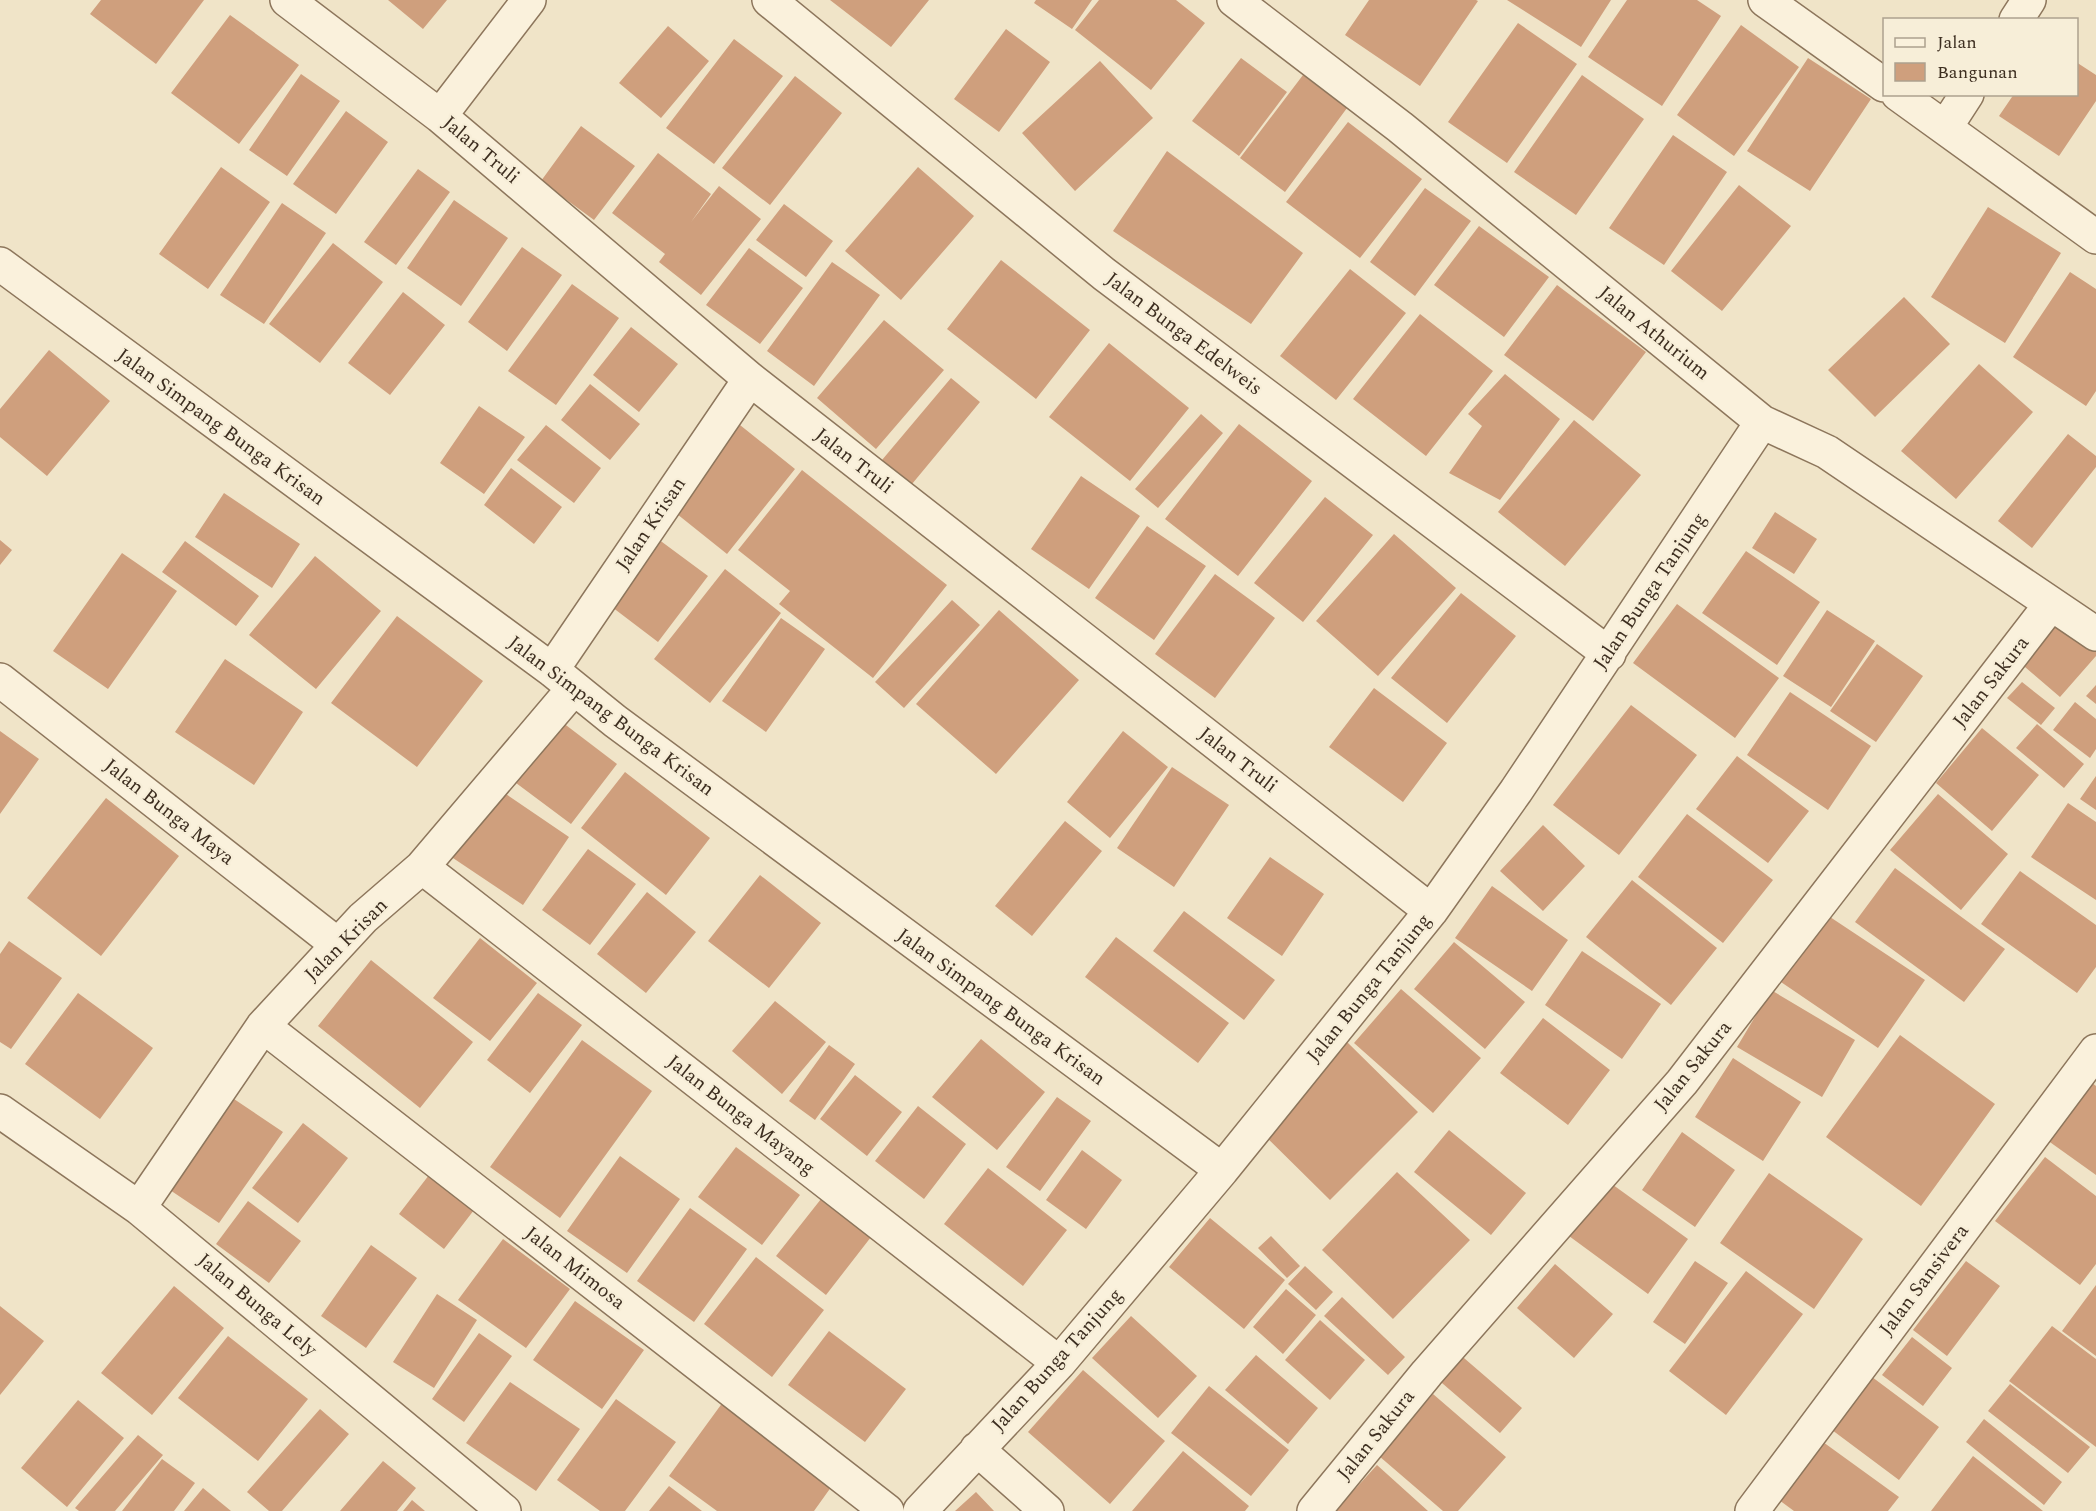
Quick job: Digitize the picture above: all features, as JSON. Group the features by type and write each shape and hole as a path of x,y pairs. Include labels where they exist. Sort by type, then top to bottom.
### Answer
{"street":[{"name":"Jalan Truli","path":"287,0 440,116 750,380 1431,911"},
{"path":"440,116 529,0"},
{"name":"Jalan Bunga Edelweis","path":"770,0 1104,274 1609,654"},
{"name":"Jalan Athurium","path":"1234,0 1400,127 1762,422 1827,452 2096,634"},
{"path":"1765,0 1883,84"},
{"path":"2017,18 2029,0"},
{"path":"1901,96 2096,237"},
{"path":"1945,129 1967,96"},
{"name":"Jalan Simpang Bunga Krisan","path":"0,264 563,679 624,728 1222,1170"},
{"name":"Jalan Krisan","path":"139,1208 263,1026 363,918 422,867 563,679 750,380"},
{"name":"Jalan Bunga Tanjung","path":"920,1511 1059,1363 1222,1170 1431,911 1609,654 1762,422"},
{"name":"Jalan Sakura","path":"1314,1511 1427,1373 1682,1082 2052,604"},
{"name":"Jalan Bunga Maya","path":"0,680 338,945"},
{"name":"Jalan Bunga Mayang","path":"422,867 1059,1363"},
{"name":"Jalan Mimosa","path":"263,1026 887,1511"},
{"name":"Jalan Sansivera","path":"1752,1511 2096,1051"},
{"name":"Jalan Bunga Lely","path":"0,1111 139,1208 504,1511"},
{"path":"977,1449 1047,1511"}],"building":[{"path":"101,0 204,0 156,64 90,14"},
{"path":"388,0 447,0 423,29"},
{"path":"830,0 929,0 891,47"},
{"path":"1036,0 1092,0 1072,29 1034,3"},
{"path":"1099,0 1176,0 1205,23 1151,90 1075,30"},
{"path":"1369,0 1478,1 1420,86 1345,35"},
{"path":"1507,0 1611,0 1581,47"},
{"path":"1627,0 1697,0 1721,16 1662,106 1588,57"},
{"path":"230,15 299,65 239,144 171,93"},
{"path":"1518,23 1577,64 1507,163 1448,122"},
{"path":"1741,25 1799,67 1734,156 1677,115"},
{"path":"668,26 709,61 661,118 619,83"},
{"path":"1006,29 1050,62 999,132 954,99"},
{"path":"734,39 783,76 714,164 666,128"},
{"path":"1241,58 1287,92 1239,156 1192,121"},
{"path":"1808,58 1871,99 1810,191 1747,151"},
{"path":"1100,61 1153,118 1075,191 1022,133"},
{"path":"2078,63 2096,75 2096,101 2059,156 1999,116 2013,96 2078,96"},
{"path":"301,74 340,101 287,176 249,150"},
{"path":"1303,75 1347,108 1285,192 1240,158"},
{"path":"1582,75 1644,119 1576,215 1514,172"},
{"path":"795,76 842,113 770,205 722,168"},
{"path":"346,111 388,142 336,214 293,184"},
{"path":"1348,122 1422,179 1360,258 1286,202"},
{"path":"581,126 635,166 594,220 541,181"},
{"path":"1673,135 1727,172 1664,265 1609,228"},
{"path":"1167,151 1303,253 1251,324 1113,231"},
{"path":"658,153 711,194 691,222 719,186 761,219 701,295 659,262 665,254 612,213"},
{"path":"221,167 270,202 208,289 159,254"},
{"path":"918,167 974,216 901,300 845,251"},
{"path":"418,169 450,192 396,265 364,242"},
{"path":"1739,185 1791,226 1722,311 1671,271"},
{"path":"1425,188 1471,221 1415,296 1370,262"},
{"path":"454,200 508,238 461,306 407,268"},
{"path":"282,203 326,233 264,324 220,295"},
{"path":"784,204 833,241 806,277 756,240"},
{"path":"1988,207 2061,253 2005,343 1931,297"},
{"path":"1479,226 1549,277 1504,337 1434,285"},
{"path":"333,243 383,282 320,363 269,324"},
{"path":"522,247 562,275 507,351 468,322"},
{"path":"749,248 803,288 760,344 706,305"},
{"path":"1001,260 1090,330 1036,399 947,329"},
{"path":"832,262 880,295 814,386 767,351"},
{"path":"1350,269 1406,313 1336,400 1280,356"},
{"path":"2070,272 2096,289 2096,391 2086,406 2013,357"},
{"path":"572,284 619,318 556,405 508,371"},
{"path":"1557,285 1646,352 1593,421 1504,355"},
{"path":"403,292 445,325 390,395 348,363"},
{"path":"1904,297 1950,344 1875,417 1828,370"},
{"path":"1420,314 1493,371 1426,456 1353,399"},
{"path":"884,320 944,370 876,449 817,398"},
{"path":"631,327 678,364 639,412 593,375"},
{"path":"1109,343 1189,408 1130,481 1049,417"},
{"path":"49,350 110,401 47,476 0,437 0,409"},
{"path":"1979,364 2033,412 1956,499 1901,451"},
{"path":"1505,374 1560,419 1500,500 1449,473 1482,426 1468,414"},
{"path":"951,378 980,402 912,484 882,460"},
{"path":"590,384 640,424 610,460 561,420"},
{"path":"479,406 525,437 484,494 440,463"},
{"path":"1201,414 1223,433 1158,508 1135,489"},
{"path":"1574,420 1641,475 1565,566 1498,512"},
{"path":"735,421 795,469 727,554 667,506"},
{"path":"1239,424 1312,481 1238,576 1165,519"},
{"path":"546,425 601,468 574,503 517,460"},
{"path":"2068,434 2096,456 2096,467 2032,548 1998,521"},
{"path":"511,468 562,507 534,544 484,505"},
{"path":"802,470 947,585 873,678 779,604 790,591 738,550"},
{"path":"1081,476 1140,516 1089,589 1031,549"},
{"path":"224,493 300,544 272,588 195,537"},
{"path":"1325,497 1373,535 1303,622 1254,583"},
{"path":"1775,512 1817,539 1794,574 1752,548"},
{"path":"1147,526 1206,566 1154,640 1095,598"},
{"path":"1394,534 1456,588 1378,676 1316,621"},
{"path":"658,539 708,576 658,642 608,604"},
{"path":"0,540 12,550 0,565"},
{"path":"185,541 259,596 236,626 162,572"},
{"path":"1746,551 1820,602 1777,665 1702,613"},
{"path":"122,553 177,591 108,689 53,651"},
{"path":"315,556 381,611 316,689 249,635"},
{"path":"725,569 781,613 710,703 654,659"},
{"path":"1215,574 1275,618 1215,698 1155,654"},
{"path":"1461,593 1516,636 1447,723 1391,678"},
{"path":"952,600 980,625 904,708 875,682"},
{"path":"1677,604 1779,678 1735,738 1633,663"},
{"path":"999,610 1079,680 996,774 916,704"},
{"path":"1827,610 1875,641 1831,707 1783,676"},
{"path":"2060,614 2096,645 2096,656 2060,697 2018,661"},
{"path":"397,616 483,681 417,767 331,703"},
{"path":"781,618 825,649 766,732 722,701"},
{"path":"1877,644 1923,676 1876,742 1830,711"},
{"path":"225,659 303,712 254,785 175,732"},
{"path":"2022,682 2055,708 2041,725 2007,698"},
{"path":"2096,685 2096,704 2086,696"},
{"path":"1374,688 1447,743 1403,802 1329,747"},
{"path":"1790,692 1871,746 1828,810 1747,755"},
{"path":"2075,702 2096,719 2096,749 2090,758 2053,730"},
{"path":"1631,705 1697,755 1619,855 1553,805"},
{"path":"554,716 617,764 571,824 508,777"},
{"path":"2037,724 2084,764 2064,788 2016,748"},
{"path":"1982,728 2039,775 1992,831 1936,783"},
{"path":"0,731 39,759 0,814"},
{"path":"1123,731 1168,767 1110,838 1067,802"},
{"path":"1737,756 1809,811 1768,863 1696,809"},
{"path":"1172,767 1229,805 1174,887 1117,848"},
{"path":"625,772 710,838 666,895 581,828"},
{"path":"2096,776 2096,810 2080,799"},
{"path":"497,788 569,837 523,905 450,856"},
{"path":"1938,794 2008,854 1961,910 1890,850"},
{"path":"106,798 179,856 101,956 27,898"},
{"path":"2068,803 2096,822 2096,900 2031,857"},
{"path":"1687,814 1773,880 1723,943 1638,877"},
{"path":"1065,821 1102,851 1032,936 995,906"},
{"path":"1543,825 1585,866 1543,911 1500,871"},
{"path":"588,849 636,884 590,945 542,910"},
{"path":"1270,857 1324,894 1282,956 1227,918"},
{"path":"1895,868 2005,949 1964,1002 1855,922"},
{"path":"2020,871 2096,925 2096,967 2077,993 1981,924"},
{"path":"760,875 821,923 769,988 708,941"},
{"path":"1632,880 1717,948 1671,1005 1586,937"},
{"path":"1492,886 1568,940 1532,991 1455,938"},
{"path":"647,892 696,932 646,993 597,954"},
{"path":"1184,911 1275,980 1244,1020 1153,951"},
{"path":"1824,913 1925,980 1878,1048 1778,980"},
{"path":"1116,937 1229,1023 1198,1063 1085,977"},
{"path":"480,938 537,983 490,1041 433,998"},
{"path":"9,941 62,978 11,1049 0,1042 0,954"},
{"path":"1454,942 1525,1002 1485,1049 1414,989"},
{"path":"1582,951 1661,1004 1622,1059 1545,1005"},
{"path":"371,960 473,1042 420,1108 318,1026"},
{"path":"1401,989 1481,1058 1433,1113 1354,1043"},
{"path":"1771,990 1855,1040 1822,1097 1737,1047"},
{"path":"78,993 153,1048 100,1119 25,1064"},
{"path":"538,993 582,1025 530,1093 487,1060"},
{"path":"775,1001 826,1042 782,1094 732,1051"},
{"path":"1543,1018 1610,1070 1568,1125 1500,1073"},
{"path":"1900,1035 1995,1104 1921,1206 1826,1137"},
{"path":"981,1039 1045,1092 997,1150 932,1097"},
{"path":"582,1040 652,1091 560,1218 490,1167"},
{"path":"1346,1041 1418,1112 1330,1200 1258,1129"},
{"path":"829,1045 855,1064 815,1120 789,1101"},
{"path":"1733,1058 1801,1102 1763,1161 1695,1117"},
{"path":"855,1075 902,1112 867,1156 820,1119"},
{"path":"2091,1082 2096,1086 2096,1175 2047,1140"},
{"path":"228,1095 283,1132 219,1223 164,1186"},
{"path":"1057,1097 1091,1121 1040,1191 1006,1167"},
{"path":"918,1106 966,1144 924,1199 875,1161"},
{"path":"303,1123 348,1158 298,1223 252,1188"},
{"path":"1449,1130 1526,1193 1491,1235 1414,1172"},
{"path":"1682,1132 1735,1170 1695,1227 1642,1190"},
{"path":"736,1147 800,1195 762,1245 698,1197"},
{"path":"1082,1150 1122,1180 1086,1229 1046,1200"},
{"path":"620,1156 680,1199 627,1273 567,1231"},
{"path":"2045,1157 2096,1196 2096,1264 2080,1285 1995,1221"},
{"path":"988,1168 1067,1230 1023,1286 944,1224"},
{"path":"1397,1172 1470,1240 1393,1319 1322,1250"},
{"path":"1769,1173 1863,1239 1814,1309 1720,1243"},
{"path":"429,1175 474,1210 444,1249 399,1214"},
{"path":"1609,1182 1688,1239 1648,1294 1569,1236"},
{"path":"821,1199 871,1237 826,1295 776,1256"},
{"path":"248,1201 301,1241 269,1283 216,1244"},
{"path":"690,1208 747,1249 694,1322 637,1281"},
{"path":"1210,1218 1285,1280 1244,1329 1169,1267"},
{"path":"1271,1236 1300,1266 1287,1278 1258,1248"},
{"path":"503,1239 570,1289 526,1348 458,1300"},
{"path":"371,1245 417,1278 366,1348 321,1316"},
{"path":"756,1257 824,1310 772,1377 704,1324"},
{"path":"1695,1261 1728,1283 1685,1344 1653,1322"},
{"path":"1966,1261 2000,1286 1947,1356 1913,1330"},
{"path":"1555,1264 1613,1314 1574,1358 1517,1308"},
{"path":"1305,1266 1333,1292 1316,1310 1288,1284"},
{"path":"1746,1271 1803,1314 1726,1415 1669,1371"},
{"path":"2096,1285 2096,1356 2062,1331"},
{"path":"174,1286 224,1328 152,1415 101,1373"},
{"path":"1286,1289 1316,1315 1283,1354 1253,1327"},
{"path":"437,1294 477,1320 434,1388 393,1362"},
{"path":"1342,1297 1405,1357 1388,1375 1324,1316"},
{"path":"575,1301 644,1350 602,1409 533,1360"},
{"path":"0,1306 44,1341 0,1395"},
{"path":"1131,1316 1197,1376 1158,1418 1092,1358"},
{"path":"1320,1320 1365,1360 1330,1400 1285,1360"},
{"path":"2052,1326 2096,1359 2096,1447 2009,1381"},
{"path":"829,1331 906,1389 865,1442 788,1385"},
{"path":"479,1333 512,1356 464,1422 432,1399"},
{"path":"228,1336 308,1399 258,1461 178,1398"},
{"path":"1912,1337 1952,1368 1923,1406 1882,1375"},
{"path":"1457,1352 1522,1408 1500,1433 1435,1377"},
{"path":"1256,1355 1318,1408 1288,1444 1225,1390"},
{"path":"1083,1370 1165,1441 1110,1504 1028,1432"},
{"path":"1868,1374 1939,1427 1899,1480 1828,1427"},
{"path":"510,1382 580,1429 536,1491 466,1443"},
{"path":"2010,1384 2090,1447 2068,1473 1988,1411"},
{"path":"1209,1386 1289,1450 1251,1496 1171,1433"},
{"path":"1433,1394 1506,1457 1458,1511 1443,1511 1379,1456"},
{"path":"616,1399 676,1442 625,1511 600,1511 557,1480"},
{"path":"78,1400 124,1438 67,1507 21,1468"},
{"path":"723,1402 834,1483 814,1511 717,1511 669,1476"},
{"path":"320,1409 349,1434 282,1511 269,1511 247,1492"},
{"path":"1984,1419 2062,1482 2044,1505 1966,1442"},
{"path":"138,1435 163,1455 115,1511 79,1511 75,1508"},
{"path":"1823,1442 1899,1497 1888,1511 1794,1511 1779,1500"},
{"path":"1183,1451 1249,1506 1245,1511 1132,1511"},
{"path":"1973,1456 2043,1511 1931,1511"},
{"path":"162,1459 195,1483 174,1511 122,1511"},
{"path":"383,1461 416,1488 397,1511 340,1511"},
{"path":"1377,1465 1428,1511 1335,1511"},
{"path":"669,1486 702,1511 649,1511"},
{"path":"203,1488 231,1511 184,1511"},
{"path":"976,1492 994,1511 955,1511"},
{"path":"412,1500 425,1511 403,1511"}]}
